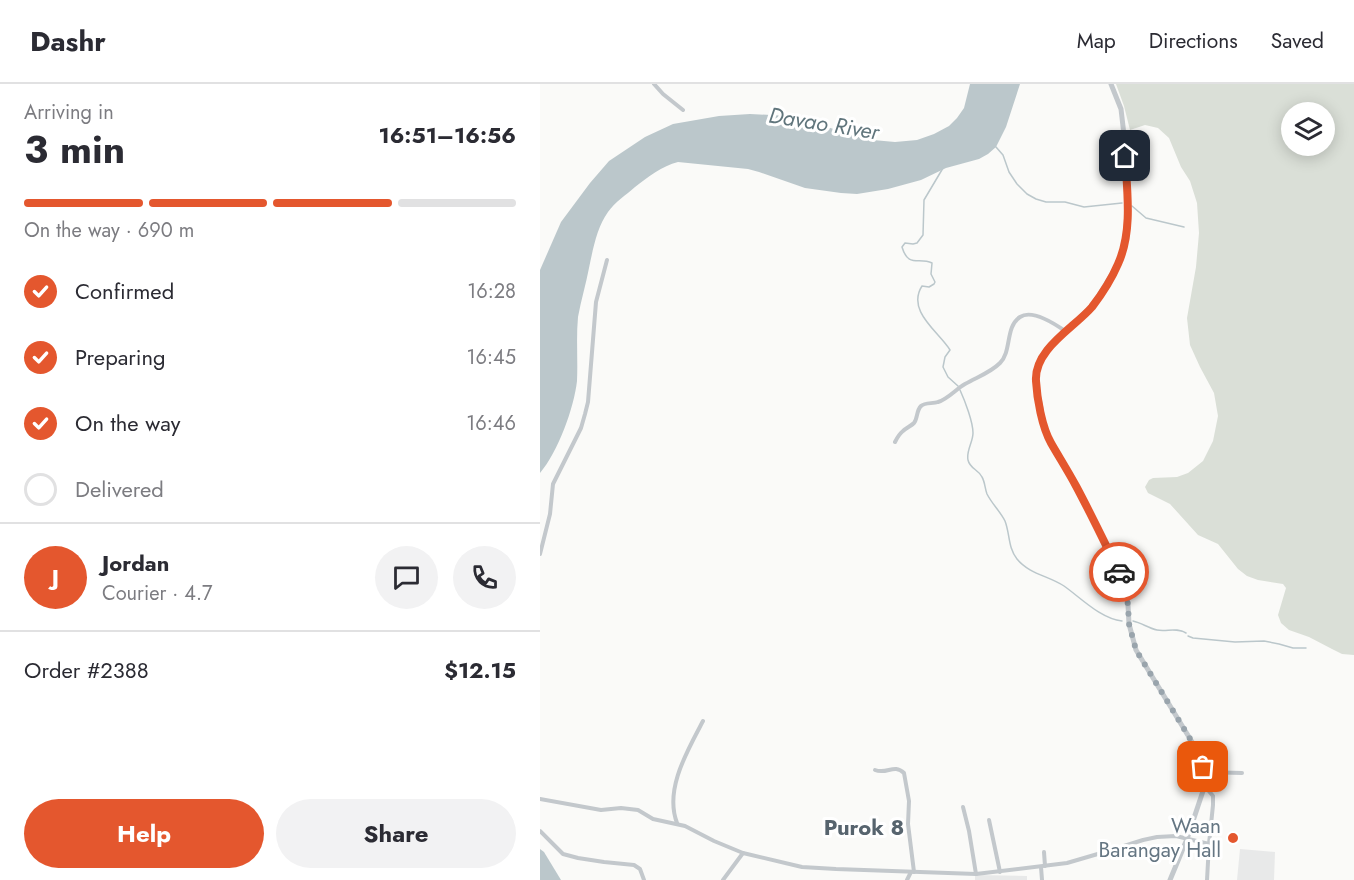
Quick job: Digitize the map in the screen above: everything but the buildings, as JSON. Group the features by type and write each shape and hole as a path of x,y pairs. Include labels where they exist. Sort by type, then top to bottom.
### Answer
{"street":[{"path":"654,84 683,110"},
{"path":"1112,84 1123,122 1126,237 1118,264 1107,283 1093,305 1042,357 1036,381 1050,442 1098,527 1119,571 1125,588 1129,624 1136,650 1200,757 1204,788 1170,880"},
{"path":"540,554 550,514 553,484 580,428 588,402 596,302 607,260"},
{"path":"895,442 900,433 914,423 922,405 945,399 964,384 989,372 999,364 1006,353 1015,321 1020,316 1028,315 1046,319 1065,331"},
{"path":"678,824 675,815 675,788 682,763 703,721"},
{"path":"875,770 882,772 895,768 904,773 909,801 908,824 913,872 907,880"},
{"path":"1203,772 1242,772"},
{"path":"1204,788 1211,793 1213,801 1207,880"},
{"path":"540,800 601,810 638,810 660,821 678,824 743,854 802,867 975,874 1066,863 1150,838 1167,836 1209,844"},
{"path":"963,807 975,874"},
{"path":"989,820 1000,872"},
{"path":"540,831 563,854 634,865 643,873 644,880"},
{"path":"1042,880 1044,852"},
{"path":"723,880 743,854"}],"shaded area":[{"path":"970,84 1020,84 1006,127 996,147 979,159 946,168 921,180 888,189 857,194 841,193 805,188 748,169 678,162 655,172 617,202 604,218 598,231 578,317 577,381 572,404 559,442 540,473 540,270 561,222 609,161 645,137 673,124 719,116 750,114 790,116 873,140 895,142 917,140 949,126 957,118 964,108"},
{"path":"1116,84 1354,84 1354,655 1342,654 1309,637 1289,630 1281,623 1278,615 1286,588 1283,584 1247,576 1238,569 1218,544 1198,535 1170,504 1148,493 1145,487 1153,478 1177,477 1188,473 1203,461 1213,441 1218,416 1214,393 1190,345 1187,318 1199,233 1197,203 1190,181 1181,167 1169,138 1158,128 1145,125 1130,130"},
{"path":"540,849 544,852 561,880 540,880"},
{"path":"1240,849 1275,852 1274,880 1237,880"},
{"path":"975,875 1027,876 1027,880 975,880"}],"waterway":[{"path":"996,147 1003,155 1009,172 1017,184 1036,199 1046,202 1065,202 1084,207 1122,203"},
{"path":"943,168 924,200 923,235 917,243 905,243 902,247 907,258 932,263 931,274 935,282 929,287 922,286 918,295 918,304 926,321 950,350 945,357 943,367 948,377 958,386"},
{"path":"1132,206 1146,218 1184,227"},
{"path":"960,390 973,428 968,460 982,477 987,494 1005,521 1012,550 1017,559 1027,568 1064,586 1099,612 1122,621"},
{"path":"1133,621 1157,630 1179,630 1186,633"},
{"path":"1188,636 1235,642 1264,641 1293,648 1306,648"}],"way so far":[{"path":"1119,572 1125,588 1129,624 1136,650 1192,742 1203,767"}],"place":[{"name":"Waan Barangay Hall","path":"1233,838"}],"district":[{"name":"Purok 8","path":"864,827"}],"route":[{"path":"1119,572 1098,527 1050,442 1043,421 1036,374 1042,357 1086,314 1118,264 1126,237 1125,156"}],"water label":[{"name":"Davao River","path":"824,123"}]}
